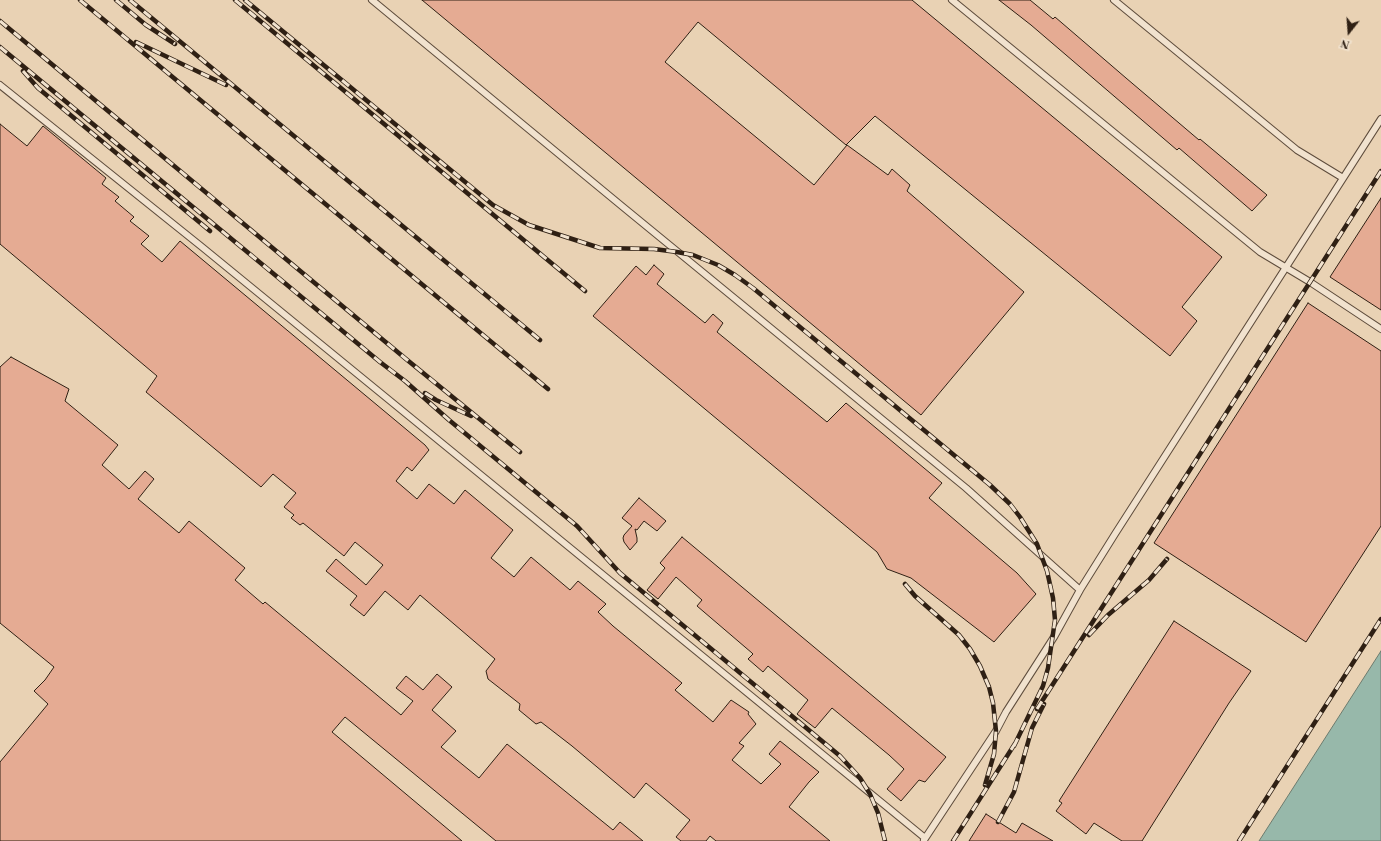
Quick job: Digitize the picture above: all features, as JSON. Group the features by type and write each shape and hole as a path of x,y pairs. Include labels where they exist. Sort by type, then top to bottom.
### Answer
{"lane":[{"path":"372,0 966,488 1080,590"},
{"path":"952,0 1260,252 1381,328"},
{"path":"1114,0 1297,150 1343,178"},
{"path":"0,85 202,247 924,840 996,731 1006,712 1054,637 1080,590 1381,119"}],"shaded area":[{"path":"1381,651 1381,841 1259,841"}],"building":[{"path":"422,0 912,0 1222,257 1182,307 1197,321 1170,356 875,116 846,145 698,22 665,62 814,185 847,145 888,175 892,169 910,185 907,191 1024,292 921,415"},
{"path":"999,0 1030,0 1053,19 1055,17 1199,140 1200,139 1267,195 1252,211 1179,148 1177,150 1031,25"},
{"path":"0,124 27,146 43,126 106,178 102,184 119,197 115,201 134,217 130,221 149,236 141,244 162,262 180,241 425,445 429,450 412,471 407,467 396,481 417,499 429,484 454,504 465,490 513,530 491,558 514,577 531,557 570,590 578,581 606,604 598,612 682,683 675,690 713,722 731,700 749,712 748,714 756,724 739,743 744,746 732,760 761,784 781,764 769,754 780,741 819,772 789,807 830,841 716,841 710,836 706,841 681,841 676,837 690,820 646,783 634,798 541,722 536,724 519,710 520,704 488,679 486,671 495,659 420,595 408,610 385,591 364,616 350,605 357,596 326,571 336,559 366,585 383,565 355,542 344,556 303,523 300,525 291,518 294,515 284,507 296,493 273,474 261,487 146,392 157,376 0,244"},
{"path":"1381,198 1381,310 1330,277"},
{"path":"654,265 664,274 657,284 705,323 713,314 723,323 717,332 827,422 846,403 942,483 929,498 1017,573 1036,594 994,642 911,578 887,569 877,552 593,316 636,266 646,275"},
{"path":"1308,303 1381,351 1381,526 1306,642 1154,543"},
{"path":"11,357 69,389 65,401 118,445 102,465 129,489 145,471 154,479 138,499 179,533 189,521 245,568 235,580 263,604 265,602 401,715 413,701 396,688 406,676 423,690 437,674 452,687 432,710 456,731 441,747 479,778 507,744 613,830 620,822 643,841 496,841 345,717 332,732 462,841 0,841 0,762 48,704 34,691 45,680 54,667 0,623 0,367"},
{"path":"639,498 666,521 657,531 644,521 637,530 635,529 637,542 630,550 623,538 632,526 622,518"},
{"path":"682,537 946,757 925,782 919,780 901,801 887,789 904,769 832,708 815,728 797,714 808,700 768,666 763,672 748,659 753,654 697,606 702,600 676,577 658,599 647,590 665,568 660,563"},
{"path":"1174,621 1251,671 1229,703 1142,841 1122,841 1094,823 1086,834 1056,811 1062,803 1059,801"},
{"path":"986,814 1016,833 1022,823 1053,841 969,841"}],"railway":[{"path":"80,0 548,389"},
{"path":"116,0 146,25 175,44"},
{"path":"130,0 540,340"},
{"path":"235,0 585,291"},
{"path":"245,0 493,205 529,225 600,248 654,249 693,255 718,265 735,275 753,288 990,485 1010,504 1037,544 1047,571 1053,598 1055,620 1048,668 1043,686 1014,746"},
{"path":"0,21 520,452"},
{"path":"136,42 226,85"},
{"path":"0,47 380,362 405,381 449,420 577,526 620,573 840,756 860,778 870,794 878,813 885,841"},
{"path":"23,71 38,88 210,231"},
{"path":"1037,709 1381,171"},
{"path":"425,393 436,400 471,416"},
{"path":"1089,635 1108,615 1149,580 1167,559"},
{"path":"905,584 915,596 959,635 970,649 980,666 989,687 993,703 996,731 994,754 985,785"},
{"path":"1239,841 1381,619"},
{"path":"998,822 1014,792 1032,728 1044,704"},
{"path":"953,841 1016,742"}]}
